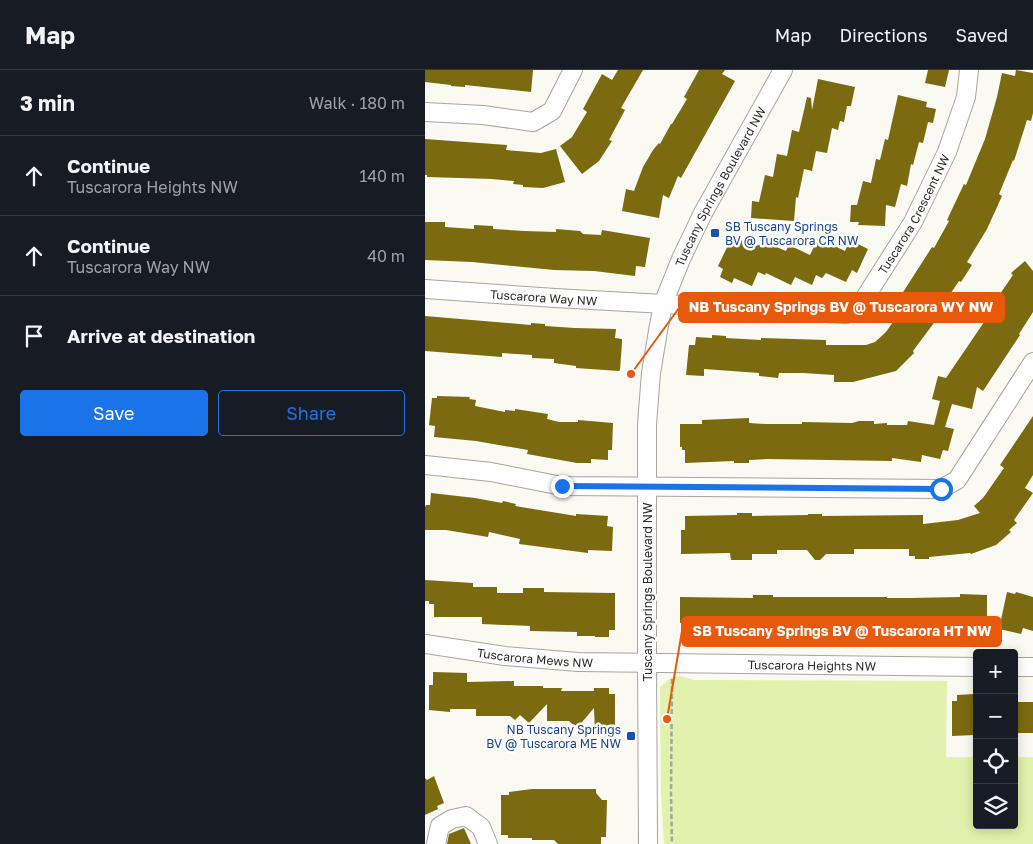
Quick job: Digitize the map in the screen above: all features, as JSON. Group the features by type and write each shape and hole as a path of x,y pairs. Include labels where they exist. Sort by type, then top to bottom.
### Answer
{"street":[{"path":"425,112 483,115 533,122 552,111 573,70"},
{"name":"Tuscany Springs Boulevard NW","path":"648,844 646,487 648,401 663,304 675,272 703,213 783,70"},
{"name":"Tuscarora Crescent NW","path":"663,304 846,314 861,304 913,222 947,152 966,97 969,70"},
{"name":"Tuscarora Way NW","path":"425,289 663,304"},
{"path":"425,464 491,472 562,486 941,489 957,480 1033,362"},
{"name":"Tuscarora Mews NW","path":"425,644 505,656 578,662 647,662"},
{"name":"Tuscarora Heights NW","path":"647,662 973,667"},
{"path":"1018,667 1033,667"},
{"path":"436,844 439,826 452,819 466,816 481,827 488,844"}],"path":[{"path":"672,678 672,844"}],"green space":[{"path":"680,676 694,680 947,681 946,757 973,757 973,829 1018,829 1018,757 1033,757 1033,844 664,844 661,791 660,687 672,677"}],"building":[{"path":"425,70 533,70 531,92 465,85 465,87 451,86 425,82"},
{"path":"618,70 643,70 621,108 625,110 609,140 612,141 599,161 582,174 560,146 572,137 587,112 583,109 602,74 612,80"},
{"path":"699,70 725,70 722,74 735,81 681,178 678,176 669,198 663,195 659,218 622,211 626,189 634,191 643,167 653,150 660,144 687,99 684,97"},
{"path":"928,70 949,70 945,87 925,83"},
{"path":"1016,70 1033,73 1033,113 1031,121 1027,120 1014,161 999,194 1002,196 987,229 967,262 972,265 942,306 945,308 913,351 914,353 896,371 853,382 834,382 834,375 803,373 779,373 778,378 759,376 759,373 704,369 704,376 686,375 689,345 695,345 696,337 712,338 712,335 726,336 726,338 761,340 761,338 826,340 826,345 866,345 875,342 886,332 905,305 898,300 932,247 934,248 949,221 947,220 964,184 966,185 985,139 1002,73 1015,76"},
{"path":"818,79 855,87 851,106 847,106 844,122 840,121 838,130 832,128 827,153 816,151 812,171 804,169 798,198 796,197 794,221 751,218 752,201 759,202 765,175 773,177 777,154 787,156 792,130 799,132 807,97 811,98 812,110"},
{"path":"898,95 927,102 926,107 936,109 933,123 928,122 923,143 919,142 913,165 911,164 907,186 901,184 895,207 886,205 885,226 858,225 859,222 850,222 851,205 857,205 863,181 871,183 876,159 880,160 885,139 888,140"},
{"path":"425,139 507,145 506,150 541,153 556,149 565,182 543,188 523,187 523,185 513,184 514,181 427,177 425,175"},
{"path":"425,222 445,222 445,227 474,229 474,225 493,226 493,229 556,232 556,229 601,235 602,230 650,238 645,267 636,266 635,276 594,271 554,270 472,262 425,260"},
{"path":"733,235 755,246 767,243 786,251 789,245 810,255 818,238 845,251 850,240 868,249 857,273 852,270 846,282 826,273 822,278 816,275 812,285 795,277 791,285 766,273 765,275 758,272 752,286 734,278 732,283 720,277 723,269 718,266"},
{"path":"1025,261 1033,271 1033,312 983,391 977,387 972,409 952,404 945,427 954,429 948,451 943,450 940,459 922,455 921,462 892,458 892,461 768,459 749,460 749,463 734,463 734,461 685,463 685,450 682,450 682,447 680,447 680,424 702,424 702,420 749,418 749,423 766,424 874,421 874,424 887,423 887,425 907,425 908,421 934,425 940,401 932,399 938,376 946,378 995,306 993,304 1013,275 1011,273"},
{"path":"425,316 531,325 531,323 545,324 545,326 616,329 615,338 622,339 620,370 576,368 576,366 554,363 554,359 532,358 532,355 502,353 502,357 425,351"},
{"path":"437,396 470,397 469,399 476,400 475,406 505,412 505,410 515,411 515,409 548,414 547,419 559,422 578,422 578,420 613,423 612,450 608,450 608,460 591,459 591,463 577,463 527,454 528,450 476,441 434,437 435,426 429,425 432,398 437,398"},
{"path":"1033,416 1033,475 1025,488 1033,493 1014,520 1017,523 1009,530 1011,532 996,545 971,554 929,557 929,559 915,559 915,556 909,556 909,549 854,549 854,554 826,554 820,560 815,560 807,550 777,550 777,554 752,554 752,560 731,560 730,553 681,554 681,530 685,530 685,516 737,515 737,513 752,513 752,516 808,514 822,514 822,516 923,515 923,524 958,520 980,513 974,506 983,498 1004,468 1000,465"},
{"path":"431,493 502,503 503,501 516,504 515,506 576,516 576,514 608,516 607,526 613,527 612,551 588,550 588,553 519,544 520,539 489,532 488,537 446,530 425,530 425,507 430,505"},
{"path":"425,580 473,583 473,587 497,587 497,593 523,593 523,588 544,588 544,592 615,593 615,630 609,630 609,637 577,636 577,632 530,631 530,626 482,624 482,617 434,617 434,604 429,604 429,601 425,601"},
{"path":"1007,592 1015,594 1016,592 1033,597 1033,631 1023,628 1021,634 999,629"},
{"path":"960,594 987,595 987,635 684,635 684,623 680,623 680,597 753,598 753,595 773,595 773,597 910,598 960,597"},
{"path":"433,672 467,673 467,682 514,681 514,686 562,688 561,691 594,691 594,688 609,688 609,694 615,694 615,732 595,732 594,708 577,728 569,721 547,721 547,704 529,723 520,715 515,720 510,716 476,716 476,709 450,709 450,712 429,710 429,685 433,685"},
{"path":"973,694 973,735 952,736 952,701 957,701 957,695"},
{"path":"1018,702 1033,702 1033,733 1018,733"},
{"path":"434,776 444,803 437,806 438,809 425,815 425,778 427,780"},
{"path":"532,789 596,789 596,793 602,800 607,800 606,837 601,837 601,844 558,844 554,840 508,838 508,835 501,835 501,795 509,795 509,792"},
{"path":"464,828 471,844 447,844 449,834"}],"place":[{"name":"SB Tuscany Springs BV @ Tuscarora CR NW","path":"715,233"},
{"name":"NB Tuscany Springs BV @ Tuscarora WY NW","path":"631,374"},
{"name":"SB Tuscany Springs BV @ Tuscarora HT NW","path":"667,719"},
{"name":"NB Tuscany Springs BV @ Tuscarora ME NW","path":"631,736"}],"route":[{"path":"562,486 941,489"}]}
